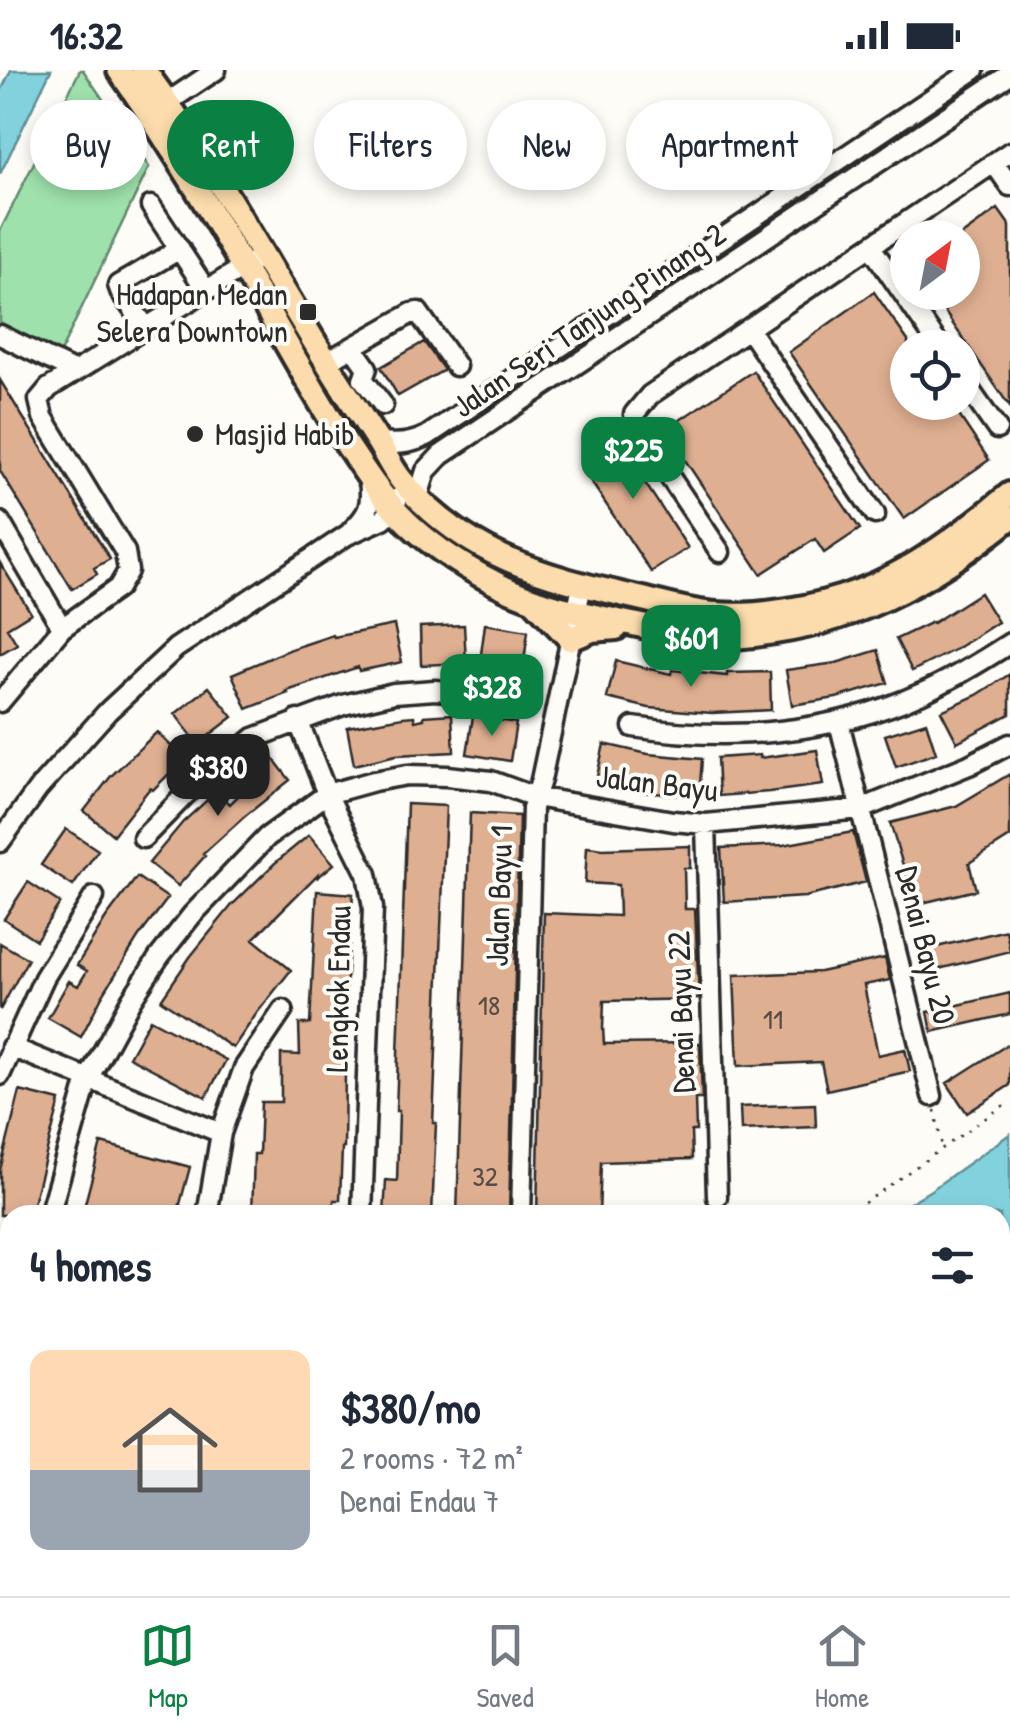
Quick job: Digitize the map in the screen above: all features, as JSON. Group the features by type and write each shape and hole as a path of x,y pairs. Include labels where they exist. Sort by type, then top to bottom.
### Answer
{"main road":[{"path":"119,70 150,114 306,381 368,477 406,522 494,583 533,600 576,612 699,637 744,637 806,628 876,605 940,570 1010,518"},
{"path":"144,70 167,101"},
{"path":"223,190 396,474 454,529 512,563 582,585 717,614 754,613 826,601 895,575 950,540 1010,494"},
{"path":"533,600 570,638 592,630 642,626"}],"street":[{"path":"171,100 216,70"},
{"name":"Jalan Seri Tanjung Pinang 2","path":"378,442 407,444 428,436 974,70"},
{"name":"Jalan Seri Tanjung Pinang 2","path":"418,497 426,471 441,455 1010,74"},
{"path":"720,552 638,428 634,414 650,395 1010,152"},
{"path":"994,163 1010,186"},
{"path":"151,206 206,290"},
{"path":"0,702 62,628 118,588 128,571 125,552 44,418 39,400 49,388 254,260 254,240"},
{"path":"871,247 928,330"},
{"path":"146,327 118,285 180,249"},
{"path":"326,362 418,312 456,366"},
{"path":"749,330 875,514"},
{"path":"0,335 75,372"},
{"path":"353,348 367,368 363,379 383,405"},
{"path":"980,404 998,430"},
{"path":"0,842 38,790 108,711 176,648 394,509 399,492 396,474"},
{"path":"348,535 364,519 371,502 368,477"},
{"path":"0,522 62,628"},
{"name":"Jalan Bayu 1","path":"521,1205 532,808 582,585"},
{"path":"633,727 730,735 839,722 920,694 1010,643"},
{"path":"142,838 191,789 254,738 343,704 394,693 435,690 482,694"},
{"name":"Lengkok Endau","path":"298,720 327,794 367,874 373,908 362,1205"},
{"name":"Denai Bayu 20","path":"839,722 932,1096"},
{"name":"Jalan Bayu","path":"52,1205 88,1079 160,956 192,915 267,837 327,794 406,775 447,776 491,781 536,796 706,824 861,808 1007,751"},
{"name":"Denai Bayu 22","path":"706,824 717,1197"},
{"path":"0,1076 59,951 94,897"},
{"path":"209,1205 221,1133 244,1068 283,1010"},
{"path":"12,1047 221,1133"}],"path":[{"path":"932,1096 942,1148"},
{"path":"861,1205 1010,1101"}],"green space":[{"path":"83,70 103,100 65,100"},
{"path":"30,171 30,190 138,190 60,353 0,322 0,231"}],"water":[{"path":"11,70 51,70 36,100 30,100 30,113 0,174 0,93"},
{"path":"1010,1134 1010,1205 906,1205"}],"building":[{"path":"998,209 1010,226 1010,407 980,363 980,330 957,330 943,310 980,310 980,222"},
{"path":"874,292 900,330 890,330 890,420 962,420 989,460 904,519 789,352"},
{"path":"424,342 444,370 398,396 381,367"},
{"path":"753,371 860,529 824,553 815,539 761,574 665,430"},
{"path":"0,380 110,559 94,568 97,574 72,589 0,471"},
{"path":"608,427 688,548 651,572 590,480 601,473 582,444"},
{"path":"0,563 31,613 7,628 17,644 0,654"},
{"path":"980,593 998,622 912,671 896,639 933,623"},
{"path":"485,624 528,631 523,669 480,662"},
{"path":"394,625 402,662 359,671 358,667 247,709 232,674 333,635"},
{"path":"464,625 466,663 421,665 420,627"},
{"path":"878,650 888,683 836,698 792,705 786,670 836,663"},
{"path":"616,661 671,674 672,670 727,676 770,672 771,710 712,713 649,708 607,698"},
{"path":"1010,674 1010,714 957,742 941,711"},
{"path":"209,687 233,717 198,744 175,714"},
{"path":"452,714 454,752 396,755 354,765 347,727 403,717 414,716 415,721 424,716"},
{"path":"473,716 516,723 510,761 467,754"},
{"path":"926,722 936,753 896,767 885,735"},
{"path":"157,732 184,759 153,790 150,788 113,835 84,811 111,776"},
{"path":"604,744 648,754 702,759 699,797 642,792 596,781"},
{"path":"817,750 823,785 719,796 717,758 760,758"},
{"path":"263,754 267,760 272,757 290,780 203,854 178,886 149,863 183,822 217,791 230,804 238,796 228,782"},
{"path":"1010,774 1010,837 969,863 976,890 918,904 890,823 956,806"},
{"path":"407,804 446,806 432,1205 385,1205 386,1180 397,1181"},
{"path":"470,813 519,816 509,1205 457,1205"},
{"path":"66,829 98,850 73,886 41,865"},
{"path":"853,832 866,882 805,897 724,902 721,848 783,845"},
{"path":"309,835 334,864 318,874 253,939 291,970 233,1048 161,1000 232,905"},
{"path":"690,846 690,868 684,868 685,909 695,909 699,999 604,1001 603,1028 604,1044 700,1043 702,1099 695,1099 692,1159 601,1162 599,1205 537,1205 544,913 619,916 618,885 585,883 587,847"},
{"path":"137,877 168,898 138,938 81,1037 48,1018 69,981 78,986 87,971 77,965"},
{"path":"28,882 60,903 36,940 4,919"},
{"path":"317,891 353,894 340,1200 334,1200 334,1205 252,1205 261,1102 281,1102 281,1054 300,1055 299,1024 310,1024"},
{"path":"1006,930 1010,951 931,971 925,950"},
{"path":"0,943 28,959 0,1010"},
{"path":"885,958 890,980 864,985 878,1055 905,1049 910,1071 827,1090 821,1062 738,1066 734,975 820,972"},
{"path":"1010,993 1010,1014 932,1032 928,1012"},
{"path":"150,1019 226,1060 206,1097 129,1057"},
{"path":"1010,1043 1010,1085 967,1113 947,1083"},
{"path":"20,1091 60,1101 33,1205 0,1205 0,1170"},
{"path":"815,1104 816,1127 741,1130 740,1107"},
{"path":"101,1143 190,1167 180,1205 85,1205"}],"place":[{"name":"Hadapan Medan Selera Downtown","path":"308,312"},
{"name":"Masjid Habib","path":"195,434"}]}
